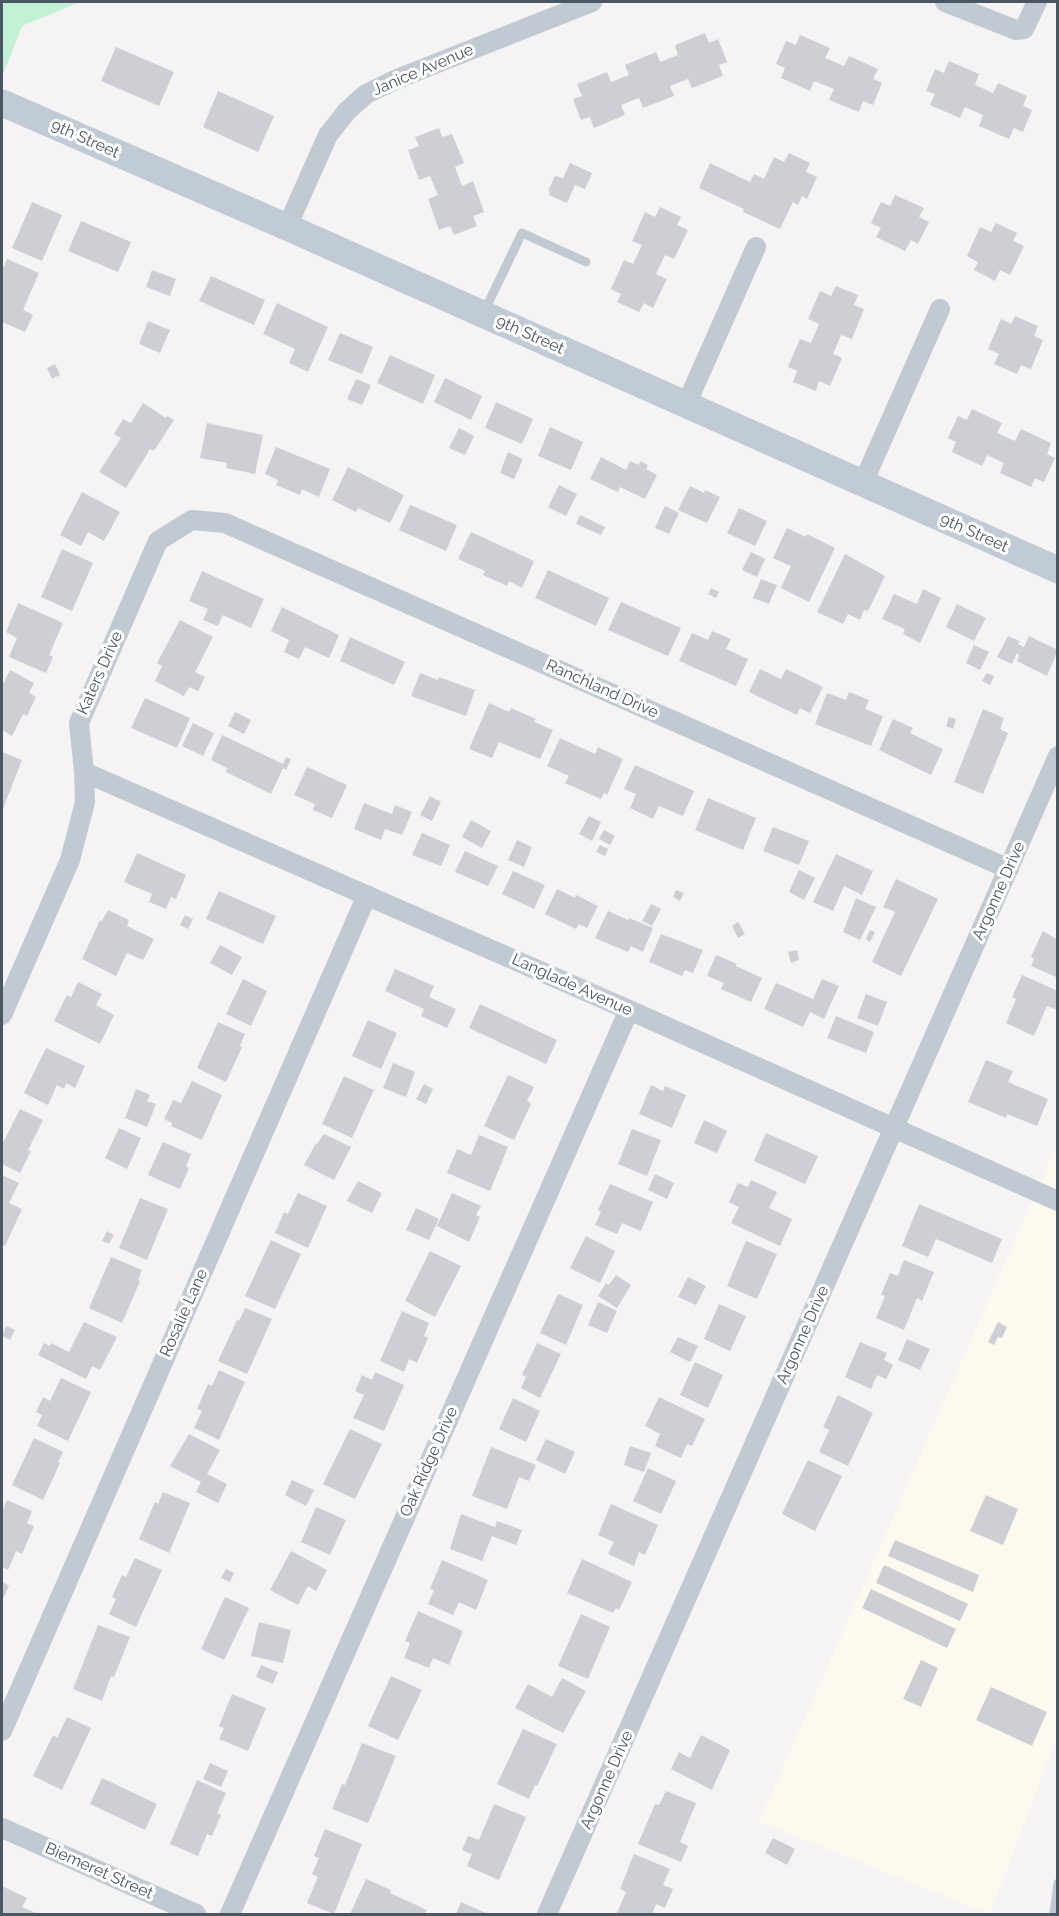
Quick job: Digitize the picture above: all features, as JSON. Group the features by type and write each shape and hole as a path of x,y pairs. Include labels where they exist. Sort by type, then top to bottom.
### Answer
{"street":[{"name":"Janice Avenue","path":"287,227 328,135 347,111 366,94 398,79 592,2"},
{"path":"945,2 1016,30 1024,29 1037,2"},
{"name":"9th Street","path":"2,103 287,227 1058,570"},
{"path":"686,405 756,247"},
{"path":"862,483 940,309"},
{"name":"Katers Drive","path":"2,1015 70,860 85,802 79,723 158,541 192,520"},
{"name":"Ranchland Drive","path":"192,520 225,522 1009,869"},
{"name":"Argonne Drive","path":"548,1914 1058,756"},
{"name":"Langlade Avenue","path":"84,772 629,1010 1058,1202"},
{"name":"Rosalie Lane","path":"2,1731 368,895"},
{"name":"Oak Ridge Drive","path":"230,1914 629,1010"},
{"name":"Biemeret Street","path":"2,1828 196,1914"}],"lane":[{"path":"483,314 522,233 586,262"},
{"path":"1054,1914 1058,1883"}],"shaded area":[{"path":"1057,1144 1057,1737 990,1914 988,1914 759,1822"}],"green space":[{"path":"2,2 80,2 22,26 2,77"}],"building":[{"path":"705,33 709,43 718,39 727,62 719,65 723,76 692,88 688,79 670,86 674,96 643,108 639,98 621,105 625,115 594,128 590,117 581,120 573,99 582,96 577,84 607,72 611,82 629,75 625,65 656,52 660,62 678,55 675,45"},
{"path":"800,35 830,48 825,58 844,66 849,56 878,69 873,79 882,83 873,105 863,101 859,112 829,100 834,89 814,81 810,91 781,78 785,68 776,64 786,41 796,45"},
{"path":"116,47 174,72 159,106 101,81"},
{"path":"949,61 979,74 975,85 993,93 998,83 1027,96 1023,106 1032,110 1023,132 1014,128 1009,139 979,126 983,115 965,107 960,118 930,105 935,94 926,91 935,69 944,73"},
{"path":"218,91 274,116 258,152 203,127"},
{"path":"439,128 442,137 452,134 464,163 455,167 462,186 473,181 484,212 473,216 477,226 454,235 450,226 439,230 428,199 438,195 430,176 419,180 408,150 419,146 415,137"},
{"path":"789,153 810,163 806,172 817,177 807,199 802,196 798,205 793,202 780,229 699,188 710,163 750,182 754,174 764,179 774,157 784,162"},
{"path":"570,163 592,173 585,189 575,185 567,203 549,195 548,191 555,176 563,178"},
{"path":"895,195 924,208 919,217 929,222 918,244 911,240 905,251 876,237 881,228 871,223 881,202 890,206"},
{"path":"32,202 62,215 42,261 12,248"},
{"path":"660,207 681,217 677,225 688,230 674,259 665,255 656,274 667,279 653,308 644,303 639,312 617,302 621,294 611,289 624,260 633,264 642,245 632,241 645,212 655,217"},
{"path":"81,221 131,242 118,272 68,251"},
{"path":"996,223 1017,233 1013,241 1024,246 1010,275 1000,270 995,281 974,270 978,262 967,256 980,227 991,232"},
{"path":"7,259 39,273 23,310 33,315 25,332 2,322 2,271"},
{"path":"152,270 176,279 170,296 146,287"},
{"path":"211,276 265,300 254,325 199,301"},
{"path":"836,286 858,295 854,305 864,309 852,339 841,335 833,354 842,358 830,386 819,381 816,391 793,382 797,371 788,367 800,339 811,343 819,324 808,319 820,291 831,296"},
{"path":"277,303 328,327 308,372 289,363 295,349 263,334"},
{"path":"1015,316 1038,326 1034,336 1043,340 1031,369 1021,365 1017,374 994,364 999,354 988,349 1001,319 1011,324"},
{"path":"148,321 170,330 160,353 139,344"},
{"path":"340,333 373,347 362,374 328,360"},
{"path":"390,355 435,375 423,404 377,383"},
{"path":"55,364 60,375 52,379 47,368"},
{"path":"445,378 482,396 471,420 434,402"},
{"path":"356,379 371,385 362,405 347,399"},
{"path":"496,402 533,419 522,444 485,428"},
{"path":"143,403 166,418 167,416 174,420 154,451 150,449 126,488 99,472 121,438 114,434 123,419 131,423"},
{"path":"972,409 1002,423 997,433 1015,441 1021,429 1051,443 1047,454 1055,458 1044,482 1035,478 1031,487 1000,473 1004,463 987,455 982,466 952,452 956,442 948,438 958,416 967,420"},
{"path":"207,423 263,435 255,474 226,468 227,463 200,458"},
{"path":"550,427 583,442 571,470 538,456"},
{"path":"459,428 474,436 465,455 449,448"},
{"path":"276,447 330,469 319,497 302,489 300,495 276,485 278,480 265,474"},
{"path":"508,452 523,459 514,479 500,473"},
{"path":"601,457 626,470 630,461 639,465 640,461 648,465 646,469 657,475 645,499 620,487 618,492 590,479"},
{"path":"348,467 404,495 390,523 358,508 356,512 332,500"},
{"path":"559,485 577,494 566,516 548,507"},
{"path":"690,486 720,497 707,523 678,510"},
{"path":"82,492 120,512 104,541 88,532 81,546 60,535"},
{"path":"410,505 457,525 446,551 399,530"},
{"path":"665,506 679,513 669,534 655,528"},
{"path":"739,508 767,521 755,546 727,533"},
{"path":"580,515 605,527 601,535 576,524"},
{"path":"787,528 806,537 807,534 835,548 809,602 781,588 791,566 773,558"},
{"path":"471,532 534,561 522,588 509,581 507,586 483,575 485,571 458,559"},
{"path":"62,549 93,563 72,611 41,597"},
{"path":"751,552 765,559 757,577 742,570"},
{"path":"845,554 885,576 868,611 864,610 860,620 848,614 843,624 817,612"},
{"path":"548,570 609,598 596,626 535,598"},
{"path":"202,571 264,599 251,628 223,615 218,626 203,620 208,609 189,601"},
{"path":"761,579 777,585 769,604 753,598"},
{"path":"711,588 719,592 716,598 708,594"},
{"path":"923,589 941,598 920,643 903,634 905,629 882,619 894,594 917,604"},
{"path":"621,602 681,628 668,656 608,630"},
{"path":"18,603 63,623 49,655 53,657 46,673 9,657 17,638 6,632"},
{"path":"957,604 986,618 974,641 946,627"},
{"path":"282,607 339,635 329,658 305,647 299,659 284,652 289,640 271,631"},
{"path":"180,620 213,637 195,672 205,677 198,691 189,687 184,696 155,681 162,666 157,663"},
{"path":"712,631 731,639 726,649 748,659 736,686 679,661 692,633 708,640"},
{"path":"1008,636 1020,641 1018,644 1024,647 1029,636 1058,650 1047,676 1017,661 1019,655 1017,653 1012,664 997,657"},
{"path":"350,637 405,662 394,685 340,661"},
{"path":"974,645 989,652 980,670 966,663"},
{"path":"760,669 781,679 786,669 823,687 810,713 800,708 797,715 749,692"},
{"path":"10,670 34,683 29,693 36,697 27,716 23,714 12,736 2,730 2,686"},
{"path":"420,673 475,690 466,716 411,696"},
{"path":"987,673 994,676 990,685 982,681"},
{"path":"849,692 869,700 865,709 883,716 871,746 815,724 827,693 846,700"},
{"path":"145,698 190,718 177,748 131,728"},
{"path":"489,703 509,712 511,708 536,719 534,722 553,730 540,759 499,742 492,758 469,749"},
{"path":"983,709 1004,718 1000,729 1008,733 983,794 954,782"},
{"path":"235,712 251,720 244,734 228,726"},
{"path":"949,717 956,719 953,729 946,726"},
{"path":"893,719 913,728 910,733 943,749 931,775 879,750"},
{"path":"193,723 214,733 203,756 182,746"},
{"path":"222,735 283,764 286,757 291,759 286,770 283,768 271,794 226,772 227,768 211,760"},
{"path":"560,738 595,754 598,747 623,759 607,795 604,793 601,799 565,783 569,776 547,766"},
{"path":"2,752 22,760 2,811"},
{"path":"635,765 694,791 683,816 659,806 653,819 630,808 636,794 624,789"},
{"path":"307,767 347,785 332,818 313,810 315,804 294,795"},
{"path":"430,796 441,802 432,821 420,815"},
{"path":"708,798 756,818 743,850 695,830"},
{"path":"364,803 392,814 395,805 412,812 402,835 385,829 381,840 354,829"},
{"path":"589,816 601,822 592,841 579,834"},
{"path":"471,820 491,831 482,848 462,837"},
{"path":"773,827 809,841 799,865 763,851"},
{"path":"604,830 615,836 610,845 599,839"},
{"path":"422,833 450,845 441,866 412,855"},
{"path":"517,840 532,847 524,867 508,860"},
{"path":"600,845 608,849 605,856 596,852"},
{"path":"465,851 498,866 488,886 455,872"},
{"path":"137,853 186,875 176,899 171,897 166,909 149,902 152,894 124,882"},
{"path":"836,854 873,871 862,895 844,886 833,911 813,902"},
{"path":"799,870 815,878 804,900 789,892"},
{"path":"513,871 545,885 534,909 502,894"},
{"path":"896,879 938,899 901,976 872,962 895,912 883,907"},
{"path":"557,889 598,906 587,928 579,924 576,929 545,914"},
{"path":"676,890 684,893 680,901 673,897"},
{"path":"219,891 276,916 263,944 206,919"},
{"path":"856,898 876,907 860,940 843,932"},
{"path":"651,904 661,909 652,926 642,921"},
{"path":"108,910 129,920 127,926 154,939 143,960 127,953 116,976 82,959 100,920 102,921"},
{"path":"608,911 653,928 643,952 631,946 628,952 595,938"},
{"path":"185,915 193,919 188,929 180,925"},
{"path":"738,922 745,934 738,938 732,926"},
{"path":"870,930 875,932 870,942 866,939"},
{"path":"1043,931 1058,940 1056,977 1031,966 1034,959 1031,957"},
{"path":"661,934 703,950 693,973 685,970 682,976 649,962"},
{"path":"220,945 242,957 232,975 210,963"},
{"path":"797,950 799,960 791,963 788,952"},
{"path":"716,955 762,978 751,1002 721,989 724,983 707,976"},
{"path":"395,969 434,986 429,997 456,1009 447,1028 421,1016 424,1009 385,991"},
{"path":"1022,975 1058,991 1058,1010 1047,1006 1034,1036 1006,1023 1016,999 1012,997"},
{"path":"243,979 267,991 251,1026 226,1014"},
{"path":"822,979 839,986 824,1019 810,1012 803,1027 764,1009 776,983 813,999"},
{"path":"78,982 102,994 96,1005 114,1015 100,1044 54,1021 67,995 71,997"},
{"path":"866,994 887,1002 878,1026 857,1018"},
{"path":"480,1004 557,1040 546,1064 469,1028"},
{"path":"836,1016 874,1032 866,1053 827,1038"},
{"path":"368,1020 397,1033 381,1069 352,1056"},
{"path":"218,1022 245,1034 240,1046 242,1047 226,1082 197,1068"},
{"path":"46,1048 85,1066 75,1088 66,1083 64,1089 57,1085 48,1105 24,1093"},
{"path":"986,1060 1013,1071 1008,1082 1048,1099 1037,1126 1007,1114 1006,1118 968,1102"},
{"path":"393,1063 415,1072 406,1097 383,1088"},
{"path":"508,1075 534,1087 527,1101 531,1104 514,1140 484,1126"},
{"path":"344,1076 374,1090 352,1138 322,1124"},
{"path":"192,1081 222,1095 202,1140 171,1126 172,1123 164,1119 173,1100 181,1103"},
{"path":"424,1084 433,1089 426,1104 416,1099"},
{"path":"651,1085 663,1091 665,1086 686,1095 672,1128 639,1114"},
{"path":"136,1089 150,1095 147,1101 156,1104 147,1127 125,1118"},
{"path":"20,1109 43,1120 28,1150 31,1151 20,1173 2,1164 2,1142"},
{"path":"704,1120 727,1131 717,1153 694,1143"},
{"path":"119,1128 141,1138 127,1169 105,1158"},
{"path":"632,1129 661,1140 647,1176 618,1164"},
{"path":"766,1133 818,1156 805,1184 754,1161"},
{"path":"324,1134 351,1147 334,1180 304,1165 316,1143"},
{"path":"479,1135 508,1147 490,1191 447,1173 457,1149 471,1155"},
{"path":"163,1142 191,1154 186,1166 189,1168 180,1189 148,1175"},
{"path":"655,1174 674,1183 667,1199 648,1190"},
{"path":"2,1175 19,1183 9,1203 22,1209 5,1246 2,1244"},
{"path":"751,1180 777,1192 769,1208 792,1219 780,1246 731,1223 739,1207 729,1202 738,1183 748,1187"},
{"path":"358,1181 382,1193 372,1213 347,1201"},
{"path":"610,1184 653,1202 641,1231 622,1223 617,1234 595,1225 601,1212 598,1210"},
{"path":"298,1193 327,1206 308,1248 275,1233 284,1212 288,1214"},
{"path":"452,1193 481,1206 476,1215 480,1217 469,1242 437,1226"},
{"path":"140,1198 168,1209 147,1260 119,1248"},
{"path":"919,1204 1002,1239 992,1263 936,1239 928,1257 902,1246"},
{"path":"416,1208 439,1219 429,1240 406,1230"},
{"path":"107,1231 114,1235 109,1244 102,1241"},
{"path":"586,1236 615,1251 600,1283 570,1268"},
{"path":"271,1240 301,1254 275,1309 245,1296"},
{"path":"746,1241 777,1254 757,1299 727,1286"},
{"path":"430,1251 461,1266 435,1317 405,1301"},
{"path":"111,1257 142,1270 138,1280 140,1281 122,1323 89,1308"},
{"path":"904,1260 934,1272 922,1301 917,1298 904,1330 876,1318 885,1296 881,1295 890,1273 898,1276"},
{"path":"616,1275 631,1285 617,1308 598,1296 606,1283 609,1285"},
{"path":"688,1277 706,1286 696,1305 678,1297"},
{"path":"558,1294 583,1305 566,1345 540,1333"},
{"path":"598,1302 617,1311 607,1333 588,1325"},
{"path":"719,1304 746,1316 730,1351 704,1339"},
{"path":"245,1308 272,1319 247,1374 218,1361"},
{"path":"402,1311 429,1323 424,1336 428,1338 417,1363 409,1359 404,1372 380,1361"},
{"path":"84,1322 117,1337 100,1370 92,1366 86,1379 38,1355 44,1343 50,1346 51,1343 69,1352"},
{"path":"998,1322 1007,1327 1002,1338 998,1337 994,1345 988,1342"},
{"path":"6,1326 15,1330 10,1340 2,1336"},
{"path":"678,1337 698,1346 690,1362 670,1352"},
{"path":"907,1339 930,1349 920,1370 898,1360"},
{"path":"860,1342 887,1353 884,1360 893,1365 886,1379 877,1375 871,1389 845,1377"},
{"path":"537,1343 561,1354 540,1398 521,1388 526,1377 522,1375"},
{"path":"695,1362 723,1375 708,1408 680,1395"},
{"path":"219,1370 245,1382 219,1440 194,1428 202,1411 197,1409 208,1384 212,1386"},
{"path":"375,1372 404,1385 384,1431 353,1418 364,1395 355,1391 362,1375 372,1380"},
{"path":"61,1378 91,1392 68,1441 37,1426 42,1415 36,1412 43,1397 50,1401"},
{"path":"838,1395 873,1413 848,1466 819,1452 829,1430 823,1427"},
{"path":"659,1397 705,1419 692,1446 687,1444 681,1458 655,1446 660,1434 645,1426"},
{"path":"513,1398 540,1411 526,1442 499,1429"},
{"path":"350,1429 382,1444 355,1499 323,1484"},
{"path":"189,1434 220,1450 207,1474 227,1484 218,1503 196,1492 201,1482 170,1466"},
{"path":"34,1438 63,1452 43,1500 12,1485"},
{"path":"546,1439 575,1452 565,1474 536,1460"},
{"path":"630,1446 651,1453 644,1472 624,1465"},
{"path":"491,1447 536,1465 529,1481 519,1477 507,1509 472,1496"},
{"path":"808,1460 842,1476 815,1531 782,1514"},
{"path":"648,1468 676,1481 661,1514 633,1501"},
{"path":"292,1480 314,1490 306,1506 285,1495"},
{"path":"163,1492 190,1503 169,1553 139,1539 155,1502 158,1504"},
{"path":"986,1495 1018,1509 1003,1545 970,1531"},
{"path":"7,1500 32,1511 27,1523 34,1526 22,1554 16,1551 8,1570 2,1567 2,1512"},
{"path":"611,1504 658,1525 645,1555 639,1552 634,1566 608,1554 614,1542 598,1535"},
{"path":"316,1507 346,1520 330,1555 301,1542"},
{"path":"461,1514 495,1527 497,1521 522,1530 516,1545 492,1536 482,1561 450,1549"},
{"path":"895,1540 979,1575 973,1592 888,1556"},
{"path":"291,1551 327,1570 316,1591 308,1586 298,1605 270,1590"},
{"path":"135,1558 162,1570 136,1627 109,1614 116,1599 112,1597 122,1575 126,1577"},
{"path":"582,1559 632,1582 619,1610 616,1608 613,1613 567,1593"},
{"path":"442,1560 488,1580 476,1610 459,1602 453,1615 428,1604 434,1590 430,1589"},
{"path":"884,1565 968,1604 960,1621 876,1583"},
{"path":"226,1569 234,1573 230,1582 221,1578"},
{"path":"2,1582 9,1586 2,1601"},
{"path":"871,1589 956,1629 947,1648 862,1608"},
{"path":"225,1597 249,1608 224,1660 201,1649"},
{"path":"418,1611 463,1631 449,1665 433,1658 429,1668 404,1658 410,1643 405,1641"},
{"path":"581,1614 610,1627 588,1679 558,1666"},
{"path":"259,1622 291,1630 283,1663 251,1656"},
{"path":"98,1625 130,1637 102,1701 73,1689"},
{"path":"921,1660 938,1668 921,1707 903,1699"},
{"path":"261,1665 278,1672 273,1684 256,1677"},
{"path":"391,1676 422,1690 398,1740 368,1726"},
{"path":"562,1678 586,1691 563,1733 515,1708 528,1684 552,1697"},
{"path":"991,1687 1047,1712 1032,1746 976,1720"},
{"path":"232,1694 266,1708 248,1751 219,1739 224,1728 219,1726"},
{"path":"67,1717 91,1728 62,1790 33,1776 53,1735 57,1738"},
{"path":"523,1729 557,1744 529,1799 497,1784"},
{"path":"701,1735 730,1750 712,1790 671,1769 679,1752 690,1758"},
{"path":"362,1743 396,1756 368,1823 332,1809 342,1784 345,1785"},
{"path":"210,1763 228,1771 221,1787 203,1779"},
{"path":"102,1778 157,1804 145,1830 90,1804"},
{"path":"197,1780 226,1793 217,1813 221,1815 212,1836 207,1834 198,1856 170,1844"},
{"path":"666,1791 696,1803 680,1842 688,1846 681,1862 638,1844 655,1804 659,1805"},
{"path":"494,1804 526,1817 499,1880 467,1866 472,1854 462,1850 468,1836 479,1840"},
{"path":"325,1829 362,1844 334,1914 307,1903 318,1877 312,1874 319,1858 314,1856"},
{"path":"773,1838 795,1849 787,1865 765,1853"},
{"path":"634,1854 670,1869 663,1885 673,1889 665,1908 656,1904 652,1914 617,1913 626,1892 620,1889"},
{"path":"366,1879 427,1910 424,1914 350,1914"},
{"path":"2,1886 27,1898 22,1907 38,1914 2,1914"},
{"path":"461,1902 488,1914 456,1914"}]}
